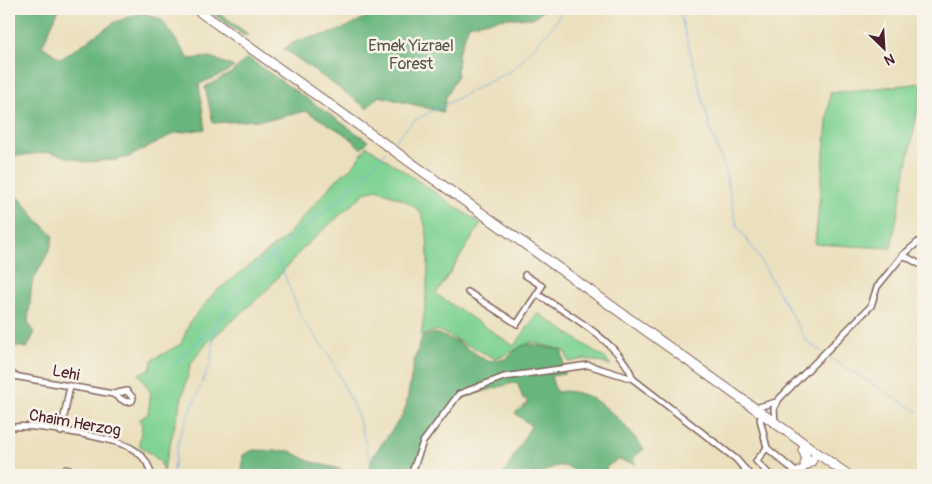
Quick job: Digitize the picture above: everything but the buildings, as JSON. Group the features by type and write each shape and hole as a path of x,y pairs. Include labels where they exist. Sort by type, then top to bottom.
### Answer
{"highway":[{"path":"196,9 553,262 754,408 776,425 813,460 842,475"},
{"path":"700,370 760,419 803,450 807,458 848,475"}],"street":[{"path":"776,425 773,413 776,402 870,306 877,287 903,255 923,238"},
{"path":"903,255 923,266"},
{"path":"468,292 516,324 542,286 525,275"},
{"path":"537,294 588,327 628,366 633,379"},
{"path":"411,475 423,442 459,394 504,377 588,365 633,379 736,459 750,475"},
{"name":"Lehi","path":"9,370 12,377 113,394"},
{"path":"61,432 70,386"},
{"path":"754,408 776,402"},
{"path":"760,419 767,448 796,474 813,460"},
{"name":"Chaim Herzog","path":"9,428 24,426 116,442 131,448 146,461 151,475"},
{"path":"767,448 756,461 770,475"},
{"path":"54,475 66,469 88,475"}],"green space":[{"path":"9,9 59,9 42,46 61,59 115,22 143,12 162,20 189,59 211,57 234,67 199,84 205,129 175,133 129,157 116,160 85,162 50,152 9,157"},
{"path":"206,9 214,9 249,35 243,35"},
{"name":"Emek Yizrael Forest","path":"382,9 545,9 533,18 505,18 469,25 458,54 457,76 446,97 443,112 379,96 367,108 284,49 301,39 328,34 342,29"},
{"path":"247,58 368,141 361,149 348,136 306,111 273,119 213,123 205,87 231,73"},
{"path":"923,83 891,248 815,244 830,93"},
{"path":"367,146 481,224 436,294 514,346 538,313 606,359 611,365 586,359 569,362 565,351 532,342 503,356 494,358 437,330 421,336 428,270 427,234 423,220 414,206 377,189 366,192 304,247 265,292 207,343 191,363 163,471 160,461 139,445 142,425 139,420 148,414 151,393 139,374 151,368 152,360 181,344 190,322 214,293 284,239 336,180 353,166"},
{"path":"9,192 22,200 35,217 53,235 51,247 32,283 28,323 35,332 27,348 9,345"},
{"path":"435,333 458,342 487,361 506,359 521,346 529,344 562,350 565,374 551,376 556,392 570,391 583,394 606,408 627,428 644,449 632,459 636,464 617,460 606,467 607,475 577,475 581,474 565,466 560,466 532,475 503,475 531,426 515,413 528,403 527,399 523,399 517,382 474,394 455,402 425,442 412,475 367,475 373,456 402,416 406,406 414,361 422,337"},
{"path":"253,450 290,451 309,461 343,470 349,475 242,475 243,455"}],"waterway":[{"path":"392,144 413,121 514,69 553,26 563,9"},
{"path":"679,9 711,131 725,169 737,226 755,251 807,342 822,352"},
{"path":"174,364 216,324 253,271 345,195 386,151"},
{"path":"276,254 302,319 331,358 358,416 374,475"},
{"path":"172,475 180,435 210,364 215,326"},
{"path":"825,355 918,412"}]}
